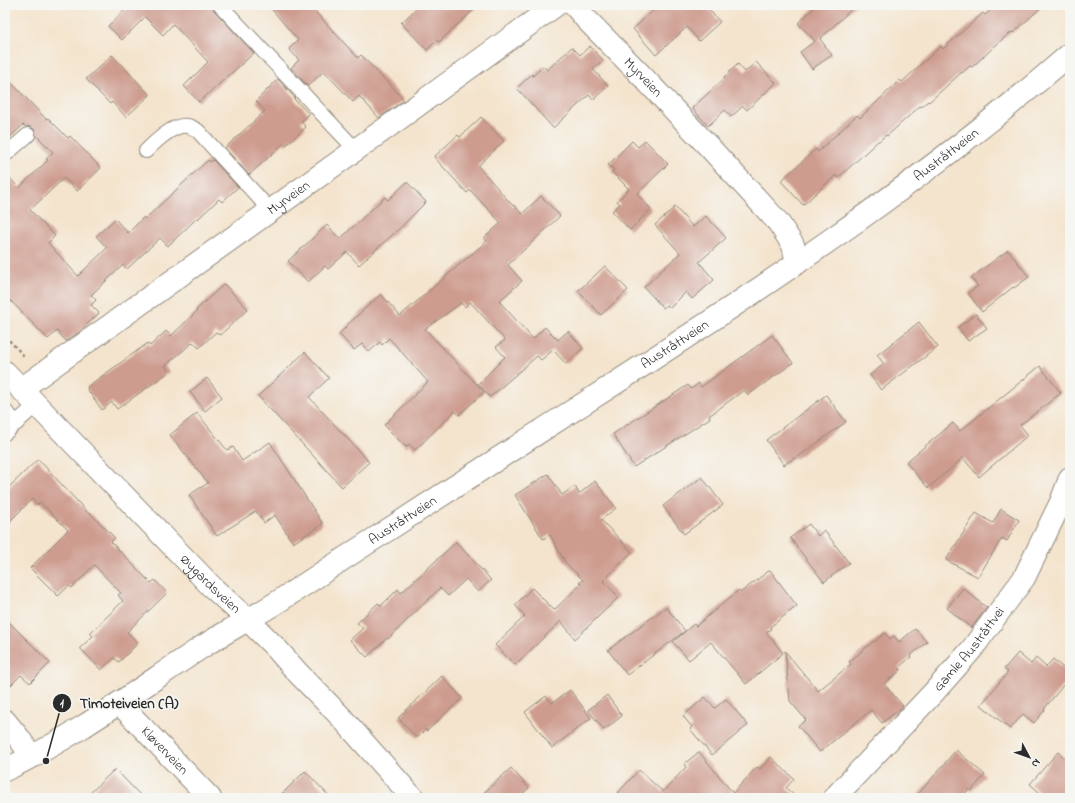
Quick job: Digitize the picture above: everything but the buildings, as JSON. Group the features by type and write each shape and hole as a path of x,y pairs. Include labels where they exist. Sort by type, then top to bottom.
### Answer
{"street":[{"name":"Myrveien","path":"21,389 436,93 556,5"},
{"name":"Myrveien","path":"574,5 778,222 793,244 796,263"},
{"name":"Austråttveien","path":"5,770 32,757 76,732 205,645 283,598 666,350 796,263 864,216 942,158 1070,54"},
{"name":"Øygardsveien","path":"5,372 212,586 276,648 298,674 340,717 413,798"},
{"name":"Gamle Austråttvei","path":"834,798 934,692 972,649 1024,578 1070,478"},
{"name":"Kløverveien","path":"119,703 210,798"},
{"path":"5,721 32,757"}],"lane":[{"path":"220,5 356,150"},
{"path":"146,151 163,136 174,129 181,126 193,128 198,131 271,211"},
{"path":"5,155 28,135"},
{"path":"5,433 37,404"},
{"path":"5,411 17,423"}],"place":[{"name":"Timoteiveien (A)","path":"46,761"}]}
